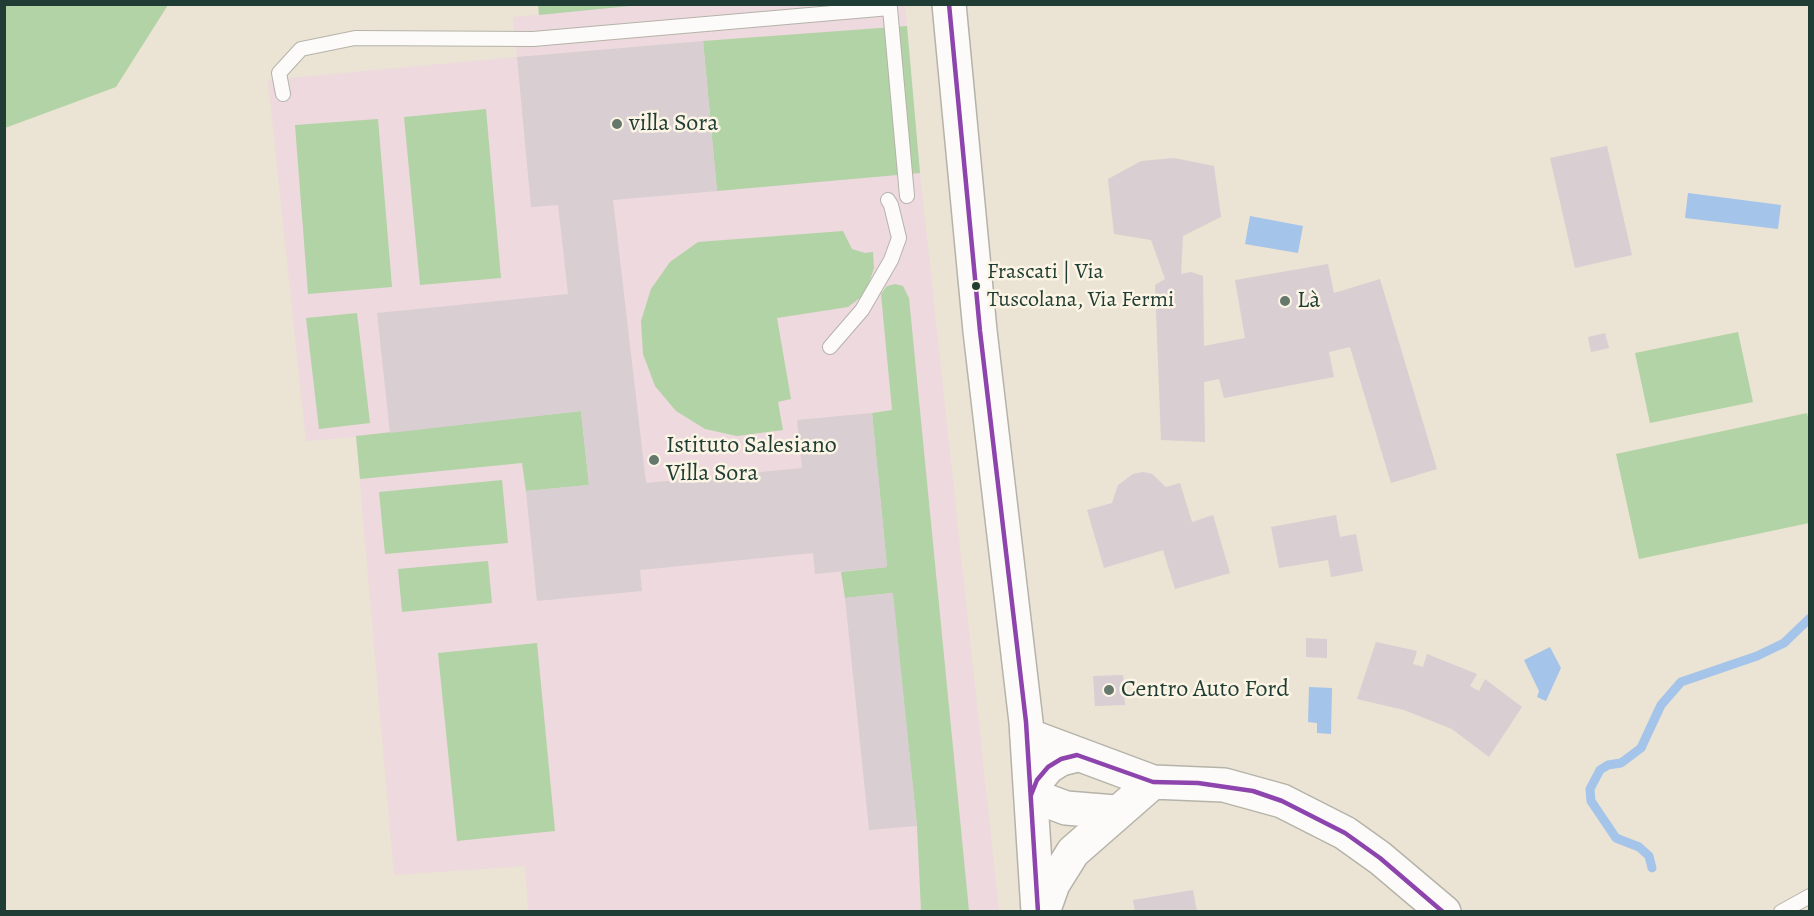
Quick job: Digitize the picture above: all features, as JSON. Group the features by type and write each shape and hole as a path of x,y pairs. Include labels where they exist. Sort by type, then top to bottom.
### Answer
{"main road":[{"path":"949,4 980,331 1028,735 1038,912"},
{"path":"1028,735 1153,782 1224,785 1282,801 1345,833 1385,861 1444,912"},
{"path":"1031,795 1037,780 1048,767 1061,759 1077,755"},
{"path":"1043,912 1053,884 1065,863 1115,812 1153,782"},
{"path":"1031,795 1066,808 1115,812"}],"lane":[{"path":"283,94 279,73 301,49 355,38 533,39 890,6 907,196"},
{"path":"830,346 862,310 891,260 899,238 888,200"},
{"path":"1781,912 1809,896"}],"shaded area":[{"name":"Istituto Salesiano Villa Sora","path":"538,5 905,5 920,173 999,911 528,911 525,866 394,875 356,437 306,441 268,80 517,57 513,17 539,15"}],"green space":[{"path":"538,4 640,4 640,5 539,15"},
{"path":"4,5 168,5 116,87 5,128"},
{"path":"907,26 920,173 717,191 703,41"},
{"path":"486,109 501,278 420,285 404,117"},
{"path":"378,119 392,287 308,294 295,125"},
{"path":"843,231 852,249 865,253 873,252 874,268 861,297 848,307 777,318 791,399 778,402 783,430 737,436 705,429 676,411 655,386 643,354 641,321 651,289 670,262 698,242"},
{"path":"895,284 903,286 909,298 969,911 921,911 917,826 892,593 845,598 841,572 887,567 872,413 892,410 881,294 887,286"},
{"path":"357,313 370,423 319,429 306,318"},
{"path":"1738,332 1753,402 1650,423 1635,353"},
{"path":"581,411 589,485 526,491 522,463 360,479 356,436"},
{"path":"1807,413 1810,425 1809,523 1639,559 1616,454"},
{"path":"502,480 508,543 385,554 379,492"},
{"path":"488,561 492,603 402,612 398,569"},
{"path":"537,643 555,831 457,841 438,653"}],"water":[{"path":"1688,193 1781,205 1778,229 1685,218"},
{"path":"1250,216 1303,226 1298,253 1245,244"},
{"path":"1550,647 1561,668 1546,701 1537,697 1539,691 1524,660"},
{"path":"1309,687 1332,688 1331,734 1317,733 1317,723 1308,722"}],"building":[{"path":"703,41 717,191 613,200 646,483 802,468 797,420 872,413 887,567 815,574 813,553 640,570 642,591 537,601 526,491 589,485 581,411 390,433 377,313 568,294 558,205 531,207 517,57"},
{"path":"1607,146 1632,255 1575,268 1550,158"},
{"path":"1174,158 1214,166 1221,217 1183,236 1181,274 1191,272 1203,276 1204,346 1245,338 1235,280 1328,264 1334,293 1380,279 1437,469 1391,483 1350,347 1329,352 1334,377 1224,398 1219,379 1204,382 1205,442 1161,440 1155,285 1165,279 1151,240 1114,234 1108,179 1141,161"},
{"path":"1605,333 1609,348 1591,352 1588,337"},
{"path":"1143,472 1152,474 1166,487 1180,483 1192,522 1213,515 1230,573 1175,589 1163,550 1104,568 1087,510 1112,503 1118,485 1133,474"},
{"path":"1336,515 1340,537 1356,534 1363,571 1331,577 1328,560 1279,568 1271,527"},
{"path":"893,593 917,826 869,830 845,598"},
{"path":"1306,638 1327,639 1327,658 1306,657"},
{"path":"1376,642 1417,651 1413,664 1423,667 1427,654 1477,674 1470,686 1479,691 1485,679 1522,707 1489,757 1452,729 1404,710 1357,699"},
{"name":"Centro Auto Ford","path":"1123,675 1125,705 1095,706 1093,676"},
{"path":"1193,890 1197,912 1135,912 1133,900"}],"waterway":[{"path":"1652,868 1649,856 1639,847 1616,838 1591,801 1590,789 1600,770 1608,765 1621,763 1641,748 1661,705 1681,682 1757,656 1784,643 1810,618"}],"transit line":[{"path":"949,4 980,331 1026,722 1038,912"},
{"path":"1031,795 1037,780 1048,767 1061,759 1077,755 1153,782 1198,783 1253,791 1282,801 1345,833 1380,858 1443,912"}],"place":[{"name":"villa Sora","path":"617,124"},
{"name":"Frascati | Via Tuscolana, Via Fermi","path":"976,286"},
{"name":"Là","path":"1285,301"},
{"name":"Istituto Salesiano Villa Sora","path":"654,460"},
{"name":"Centro Auto Ford","path":"1109,690"}]}
